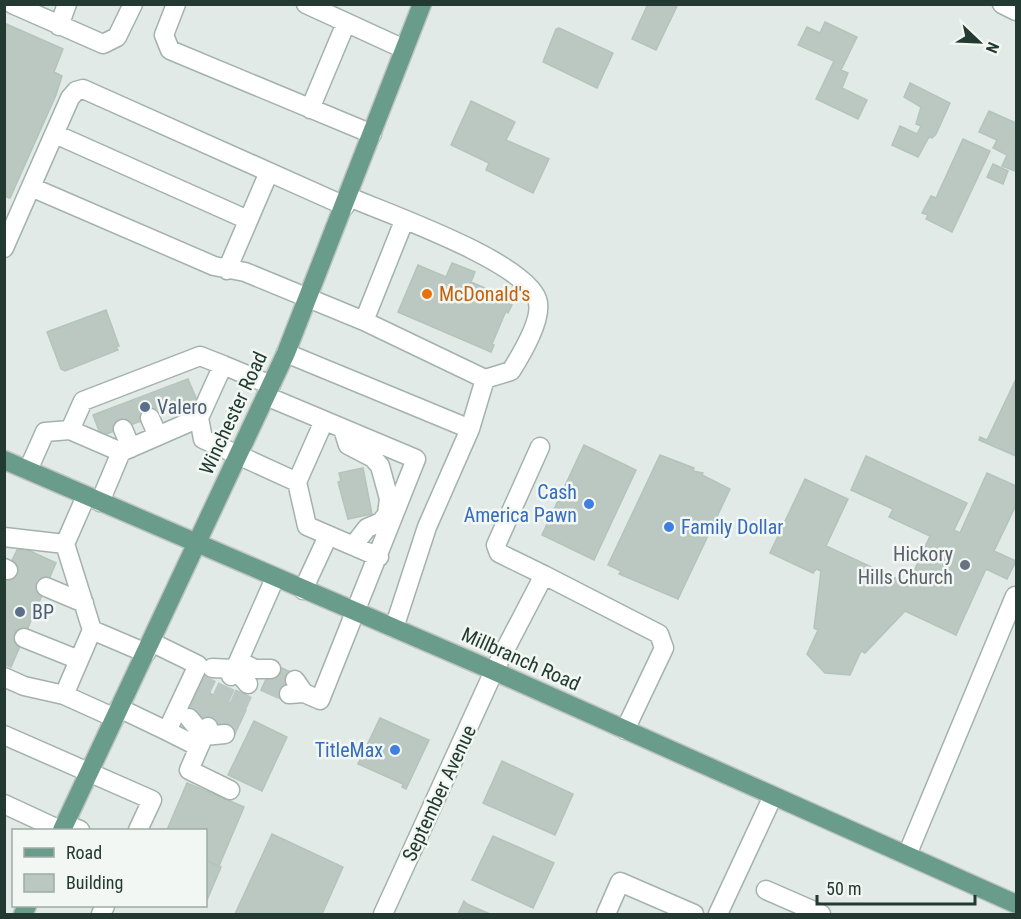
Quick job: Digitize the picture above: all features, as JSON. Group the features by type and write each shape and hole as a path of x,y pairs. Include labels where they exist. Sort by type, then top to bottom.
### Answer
{"main road":[{"name":"Winchester Road","path":"67,829 89,773 286,353 422,4"},
{"name":"Millbranch Road","path":"4,460 494,671 1017,904"}],"street":[{"path":"12,4 103,44 117,37 133,4"},
{"path":"59,26 67,4"},
{"path":"176,4 163,40 170,50 372,134"},
{"path":"306,4 405,49"},
{"path":"1002,4 1017,11"},
{"path":"310,109 346,23"},
{"path":"4,248 70,98 76,91 83,89 269,172 404,221 510,269 528,282 538,300 538,310 528,344 511,371 485,379 364,321 245,272 227,270 32,188"},
{"path":"55,134 248,220"},
{"path":"227,270 269,172"},
{"path":"364,321 404,221"},
{"path":"286,353 470,429"},
{"path":"70,430 82,401 111,399 165,379 200,356 223,365 324,421 416,459 379,557 320,700 296,689"},
{"path":"64,695 92,630 65,544 126,450 158,436 186,417 223,365"},
{"path":"394,628 427,526 470,429 485,379"},
{"path":"150,417 158,436"},
{"path":"186,417 203,440 297,482"},
{"path":"324,421 297,482 307,526 379,557"},
{"path":"123,429 126,450"},
{"path":"343,429 348,445 373,458 380,466 389,499 387,514 381,522 367,528 353,546"},
{"path":"28,470 45,432 70,430 126,450"},
{"path":"540,447 496,544 499,553 659,634 664,648 625,730"},
{"path":"303,590 328,536"},
{"path":"4,537 65,544"},
{"name":"September Avenue","path":"382,915 494,671 544,575"},
{"path":"212,668 249,673 275,578"},
{"path":"46,587 84,603"},
{"path":"907,855 1015,596"},
{"path":"92,630 198,665 168,731"},
{"path":"24,638 79,660"},
{"path":"4,677 24,686 64,695 168,731 204,737 225,735"},
{"path":"189,718 204,737"},
{"path":"4,735 152,800 139,829"},
{"path":"204,737 189,770 230,790"},
{"path":"718,915 773,796"},
{"path":"4,804 67,829"},
{"path":"606,915 620,882 694,915"},
{"path":"766,890 821,915"}],"building":[{"path":"648,4 678,4 656,50 632,39"},
{"path":"825,22 857,37 841,70 848,73 842,88 867,100 858,119 816,99 834,61 798,45 807,27 820,33"},
{"path":"4,23 63,49 54,72 62,76 56,95 10,198 4,196"},
{"path":"559,28 613,53 597,88 543,62 556,29"},
{"path":"910,83 950,103 936,134 932,138 929,137 918,157 892,145 900,126 917,134 921,126 916,124 921,107 904,97"},
{"path":"471,101 515,122 506,140 549,159 533,193 486,170 489,163 451,145"},
{"path":"989,111 1016,123 1015,171 1002,166 1007,155 993,148 997,140 979,132"},
{"path":"963,139 990,151 952,232 926,219 928,215 922,213 931,196 936,198"},
{"path":"993,164 1008,171 1003,184 987,177"},
{"path":"452,263 475,272 471,282 505,297 503,302 512,305 508,313 506,311 492,344 494,345 491,352 398,312 418,265 446,277"},
{"path":"106,310 119,346 116,347 118,350 65,371 61,369 47,332"},
{"name":"Valero","path":"188,379 197,400 101,436 93,415"},
{"path":"1016,379 1016,456 979,440 980,437 987,440"},
{"name":"Cash America Pawn","path":"584,445 636,470 594,560 542,535"},
{"name":"Family Dollar","path":"660,455 694,468 693,471 703,473 702,475 730,489 678,599 619,574 621,571 608,565"},
{"name":"Hickory Hills Church","path":"866,456 967,503 954,530 960,533 987,473 1016,486 1016,505 994,551 1016,561 1007,579 986,569 956,635 905,611 865,653 861,651 850,675 825,673 807,654 818,630 814,628 821,571 816,569 813,573 770,553 805,479 848,499 826,546 908,584 930,536 889,517 893,509 851,490"},
{"path":"363,468 372,514 348,519 338,482 341,481 339,473"},
{"name":"BP","path":"19,546 56,563 11,667 4,664 4,577"},
{"path":"273,664 297,675 286,701 261,690"},
{"path":"196,687 246,710 233,738 183,715"},
{"name":"TitleMax","path":"380,718 429,740 406,789 402,787 403,784 358,764"},
{"path":"254,721 287,737 262,791 228,775"},
{"path":"502,761 573,794 555,835 483,803"},
{"path":"187,783 244,807 219,866 207,860 207,829 167,829"},
{"path":"272,834 343,867 322,914 235,914"},
{"path":"493,836 554,863 533,908 472,880"},
{"path":"207,860 221,867 207,900"},
{"path":"464,901 467,904 490,914 458,914"}],"tunnel":[{"path":"168,386 176,408"},
{"path":"142,396 150,418"},
{"path":"115,407 123,429"},
{"path":"8,570 46,587"},
{"path":"4,629 24,638"},
{"path":"189,718 212,668"},
{"path":"208,727 231,676"},
{"path":"265,683 289,694"},
{"path":"225,734 248,684"}],"place":[{"name":"McDonald's","path":"427,294"},
{"name":"Valero","path":"145,407"},
{"name":"Cash America Pawn","path":"589,504"},
{"name":"Family Dollar","path":"669,527"},
{"name":"Hickory Hills Church","path":"965,565"},
{"name":"BP","path":"20,612"},
{"name":"TitleMax","path":"395,750"}]}
